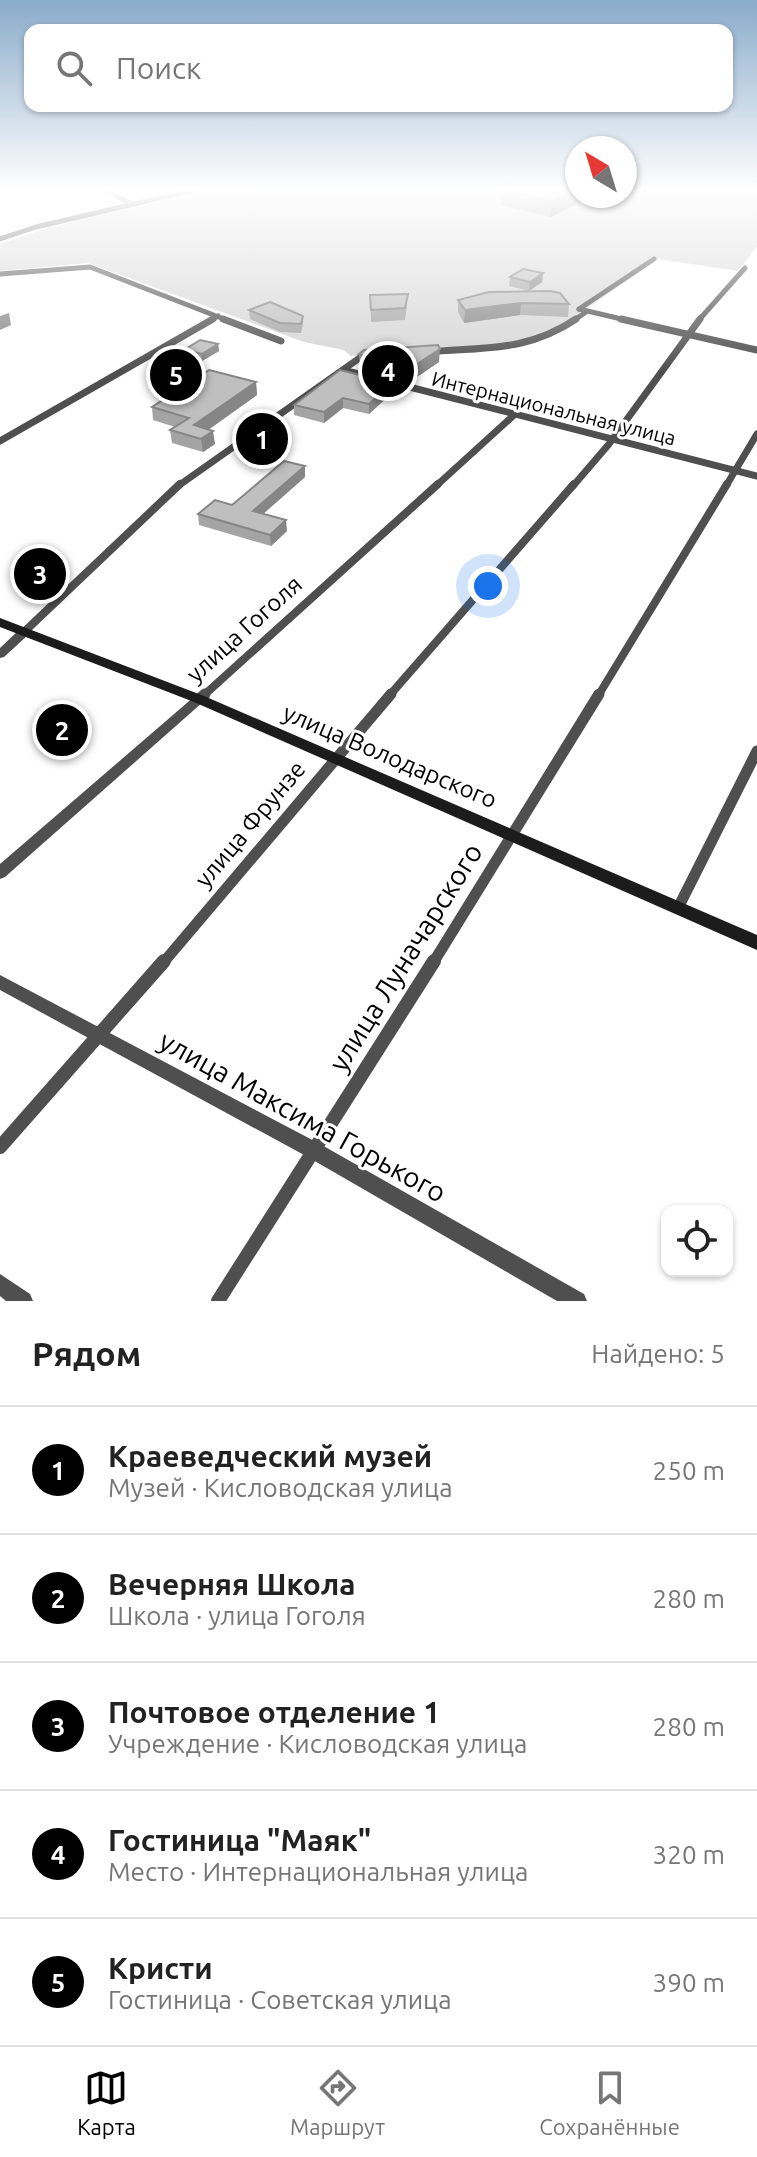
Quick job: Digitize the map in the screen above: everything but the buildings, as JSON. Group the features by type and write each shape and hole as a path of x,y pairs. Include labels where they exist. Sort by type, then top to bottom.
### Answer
{"main road":[{"name":"улица Володарского","path":"0,622 199,699 757,943"}],"street":[{"path":"654,259 577,310 757,350"},
{"path":"0,274 90,267 281,341"},
{"name":"улица Фрунзе","path":"0,1147 99,1038 335,758 613,439 686,334 745,268"},
{"path":"412,353 529,344 552,335 586,312"},
{"path":"0,441 218,316"},
{"path":"0,654 182,482 361,357 382,355"},
{"name":"Интернациональная улица","path":"343,370 757,476"},
{"name":"улица Гоголя","path":"0,873 199,699 514,415"},
{"name":"улица Луначарского","path":"218,1301 513,836 757,434"},
{"path":"678,908 757,751"},
{"name":"улица Максима Горького","path":"0,982 99,1038 313,1150 577,1301"},
{"path":"0,1284 23,1301"}],"shaded area":[{"path":"0,251 753,251 738,271 658,259 550,334 527,342 351,356 344,350 304,342 88,263 0,271"}],"place":[{"name":"Гостиница \"Маяк\"","path":"388,371"},
{"name":"Кристи","path":"176,375"},
{"name":"Краеведческий музей","path":"262,439"},
{"name":"Почтовое отделение 1","path":"40,574"},
{"name":"Вечерняя Школа","path":"62,730"}]}
